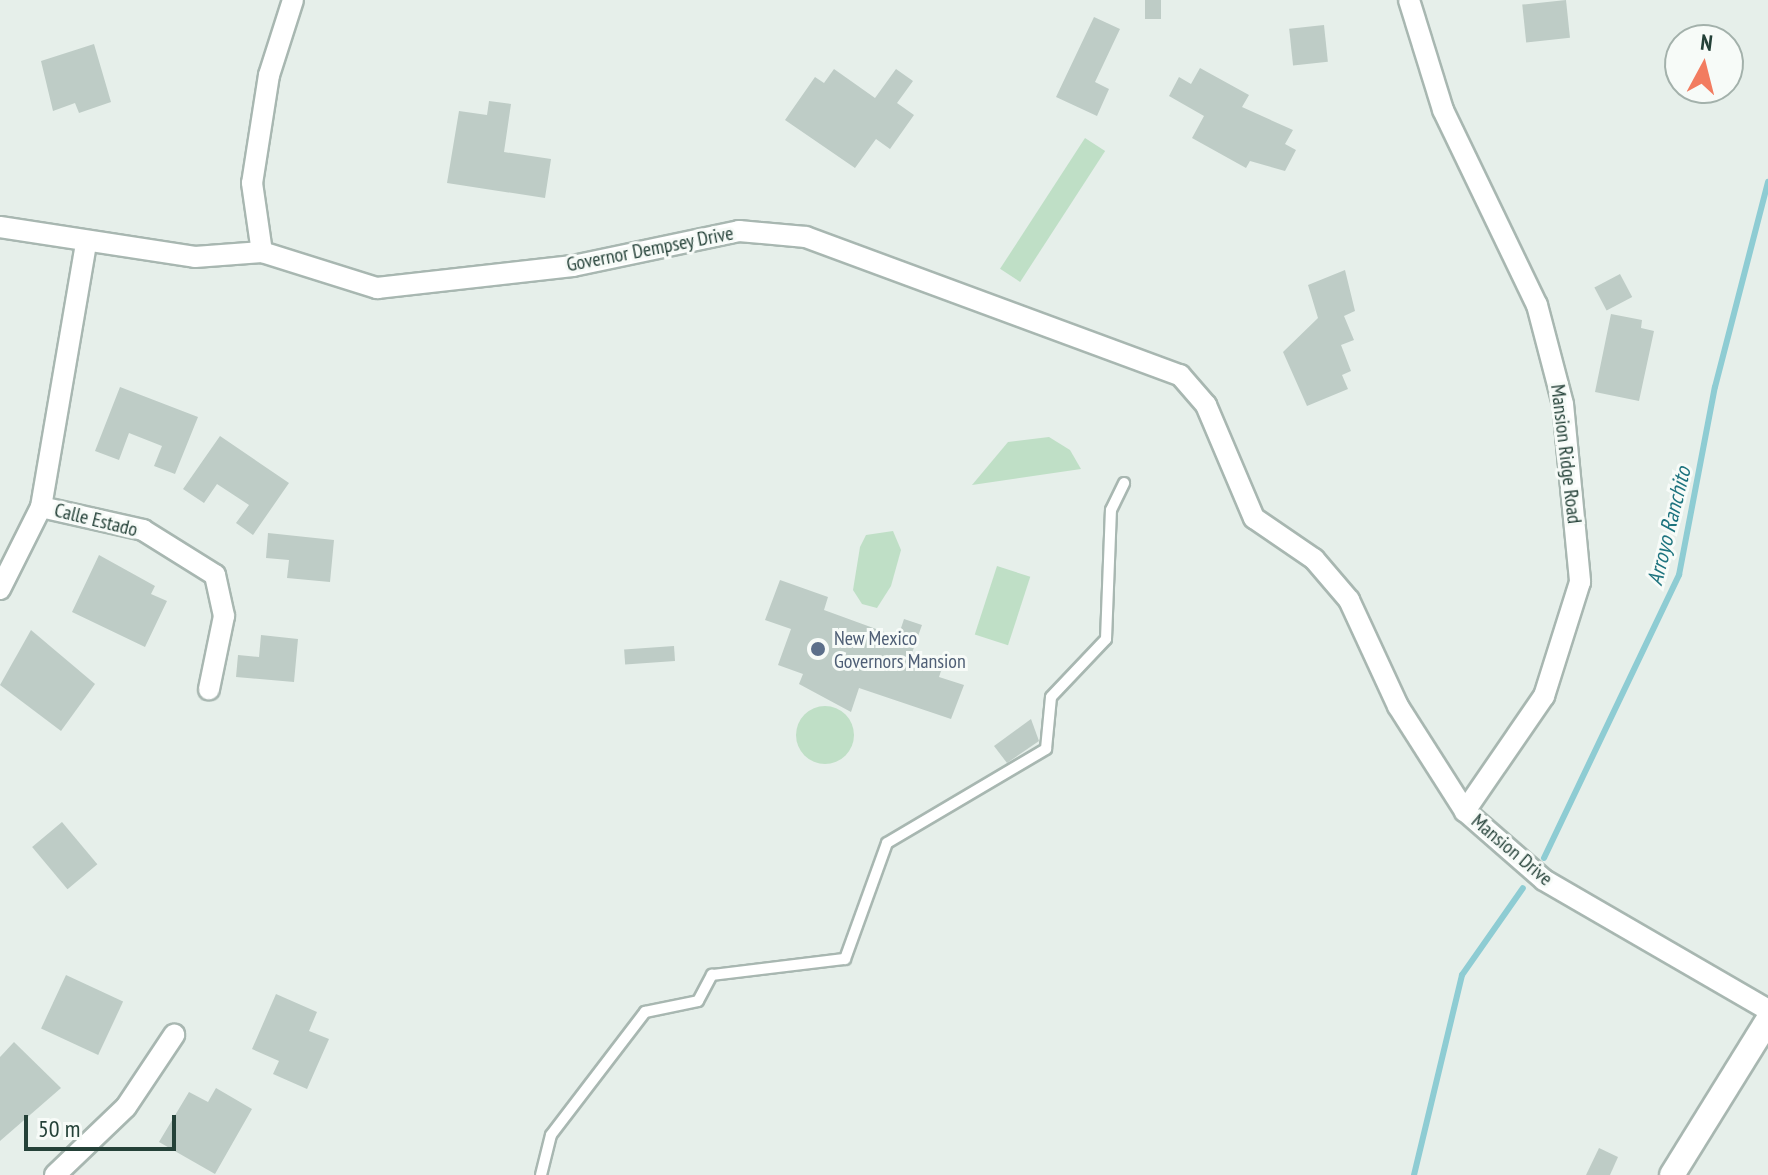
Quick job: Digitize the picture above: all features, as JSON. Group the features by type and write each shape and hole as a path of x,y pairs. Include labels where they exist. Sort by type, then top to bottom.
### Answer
{"street":[{"path":"0,227 86,243 195,257 262,252 252,183 269,75 293,0"},
{"name":"Mansion Ridge Road","path":"1409,0 1443,110 1537,305 1563,404 1580,582 1544,696 1465,811"},
{"name":"Governor Dempsey Drive","path":"262,252 377,288 573,266 739,231 806,237 1180,375 1206,405 1254,518 1314,559 1349,600"},
{"name":"Calle Estado","path":"0,589 41,507 86,243"},
{"name":"Calle Estado","path":"41,507 143,530 215,575 224,616 209,689"},
{"name":"Mansion Drive","path":"1349,600 1398,706 1465,811 1544,880 1768,1010"},
{"path":"1672,1175 1768,1020"},
{"path":"55,1175 126,1107 174,1035"}],"lane":[{"path":"541,1175 551,1135 645,1012 698,1001 712,975 845,959 887,843 1046,749 1051,697 1106,639 1111,510 1124,483"}],"green space":[{"path":"1085,138 1105,151 1020,282 1000,269"},
{"path":"1049,437 1070,450 1081,469 972,485 1008,442"},
{"path":"893,531 901,550 891,586 877,608 862,604 853,590 860,547 866,535"},
{"path":"997,566 1030,577 1008,645 975,634"},
{"path":"825,706 845,715 854,735 845,755 825,764 805,755 796,735 805,715"}],"building":[{"path":"1145,0 1161,0 1161,19 1145,19"},
{"path":"1566,0 1570,38 1526,42 1522,5"},
{"path":"1094,17 1120,29 1095,82 1109,89 1097,116 1056,97"},
{"path":"1324,25 1328,62 1293,65 1289,29"},
{"path":"94,44 111,102 79,113 75,103 53,111 41,61"},
{"path":"1200,68 1249,95 1242,107 1293,130 1285,144 1296,150 1285,171 1250,161 1246,168 1192,138 1204,116 1169,96 1179,77 1191,84"},
{"path":"834,69 875,98 896,69 913,81 897,103 914,115 890,149 876,139 855,168 785,120 815,77 824,83"},
{"path":"489,101 511,104 504,152 551,159 545,198 447,183 459,111 487,115"},
{"path":"1345,270 1355,311 1344,316 1354,340 1341,345 1351,371 1342,375 1348,389 1307,406 1283,352 1318,318 1308,285"},
{"path":"1620,274 1632,297 1607,311 1594,288"},
{"path":"1611,314 1642,320 1641,328 1654,331 1639,401 1595,392"},
{"path":"120,387 198,417 175,474 154,466 162,446 129,433 119,460 95,451"},
{"path":"220,436 289,483 253,535 236,523 249,505 217,484 204,503 183,489"},
{"path":"268,533 334,540 330,582 287,578 289,560 266,558"},
{"path":"99,555 155,586 151,594 167,601 145,647 72,612"},
{"name":"New Mexico Governors Mansion","path":"780,580 828,597 824,610 898,637 904,619 922,625 912,653 943,665 939,677 964,685 951,719 859,688 851,712 799,684 803,674 778,665 791,629 765,620"},
{"path":"31,630 95,684 61,731 0,685"},
{"path":"261,635 298,639 294,682 236,677 238,655 259,657"},
{"path":"674,646 675,661 625,664 624,649"},
{"path":"1031,719 1039,741 1007,763 994,746"},
{"path":"62,822 97,864 67,889 32,847"},
{"path":"66,975 123,1002 98,1055 41,1028"},
{"path":"276,994 317,1012 309,1031 329,1039 307,1089 273,1074 279,1061 252,1049"},
{"path":"14,1042 61,1088 0,1141 0,1057"},
{"path":"216,1088 252,1109 215,1174 159,1142 189,1092 208,1102"},
{"path":"1599,1148 1618,1157 1610,1175 1586,1175"}],"waterway":[{"name":"Arroyo Ranchito","path":"1544,858 1679,575 1715,387 1768,182"},
{"path":"1414,1175 1462,975 1523,888"}],"place":[{"name":"New Mexico Governors Mansion","path":"818,649"}]}
